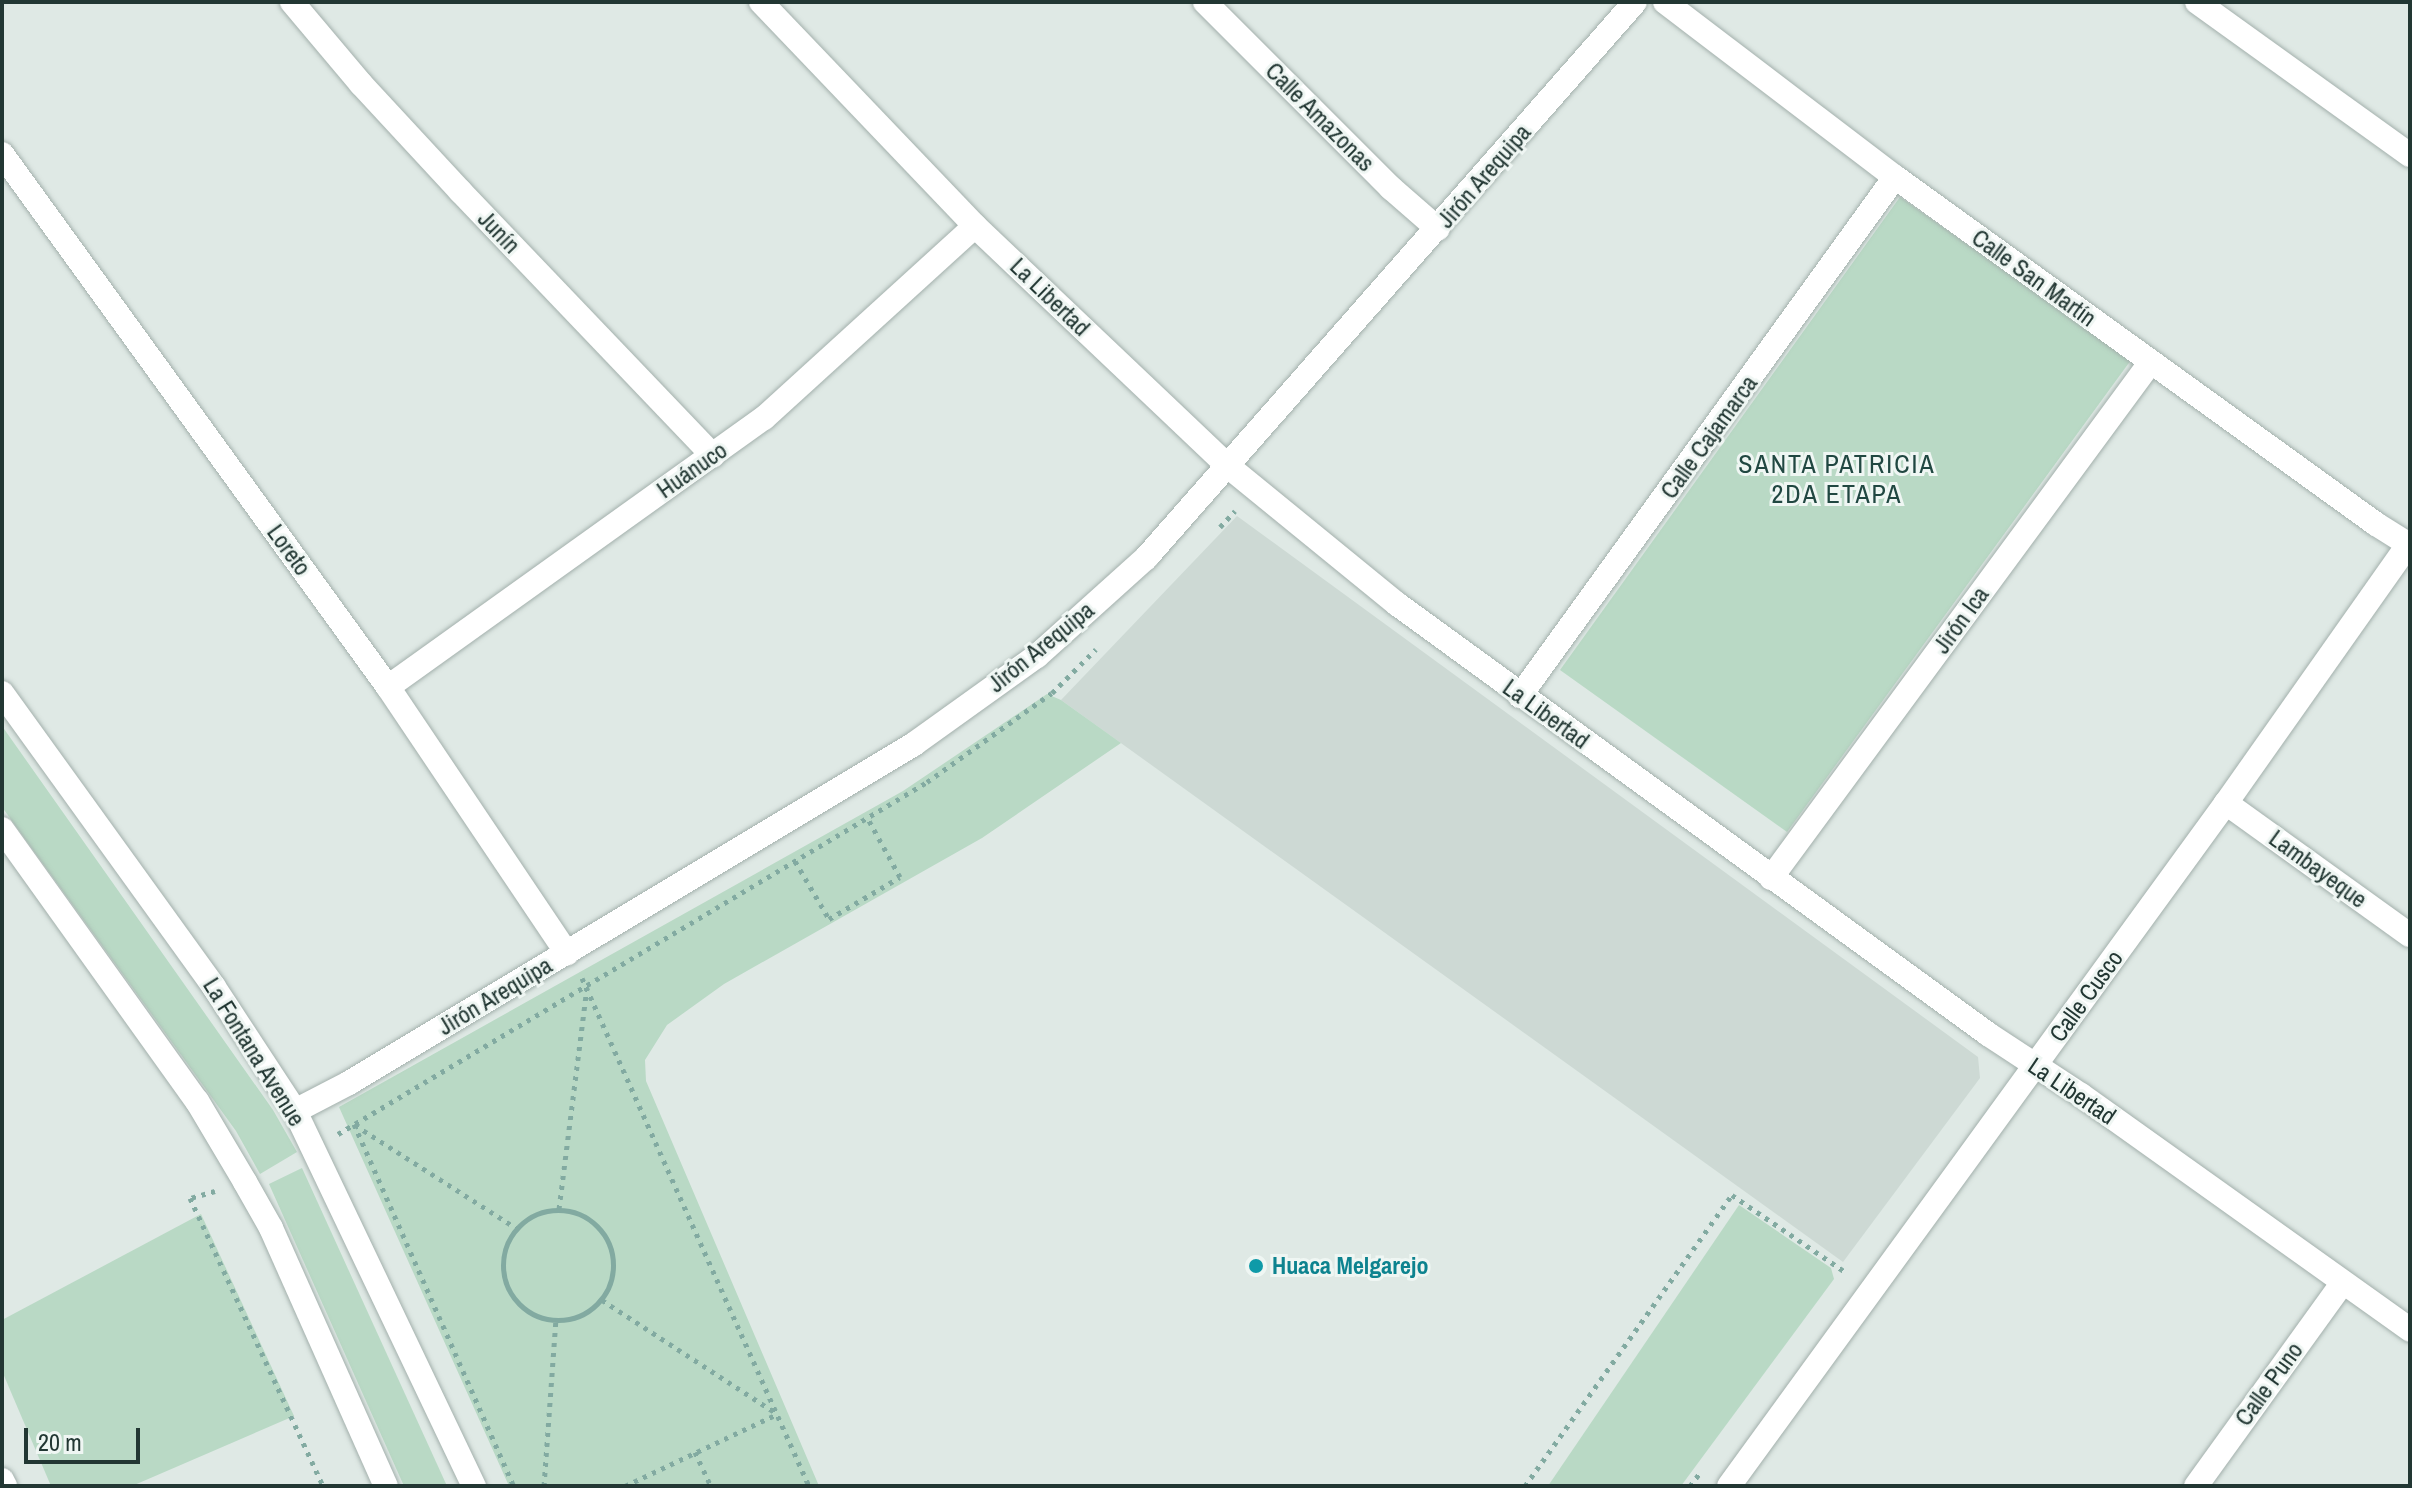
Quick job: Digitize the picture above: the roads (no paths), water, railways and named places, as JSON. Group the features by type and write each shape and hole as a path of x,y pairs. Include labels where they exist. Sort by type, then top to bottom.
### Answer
{"street":[{"name":"Junín","path":"292,2 450,180 713,456"},
{"name":"La Libertad","path":"761,2 975,226 1229,467 1397,604 1771,878 2410,1330"},
{"name":"Calle Amazonas","path":"1205,2 1391,188 1438,229"},
{"name":"Jirón Arequipa","path":"295,1111 349,1083 914,744 1037,656 1146,558 1635,2"},
{"name":"Calle San Martín","path":"1665,2 1895,177 2150,363 2409,544"},
{"path":"2197,2 2410,155"},
{"name":"Loreto","path":"2,154 388,687 567,953"},
{"name":"Calle Cajamarca","path":"1520,696 1895,177"},
{"name":"Huánuco","path":"388,687 713,456 805,383 975,226"},
{"name":"Jirón Ica","path":"1771,878 2150,363"},
{"name":"Calle Cusco","path":"1729,1486 2226,803 2409,544"},
{"name":"La Fontana Avenue","path":"2,693 214,987 295,1111 474,1486"},
{"name":"Lambayeque","path":"2226,803 2410,935"},
{"path":"2,829 197,1101 245,1182 271,1228 386,1486"},
{"name":"Calle Puno","path":"2196,1486 2343,1282"},
{"path":"2,1480 5,1486"}],"place":[{"name":"Huaca Melgarejo","path":"1256,1266"}],"district":[{"name":"SANTA PATRICIA 2DA ETAPA","path":"1837,479"}]}
